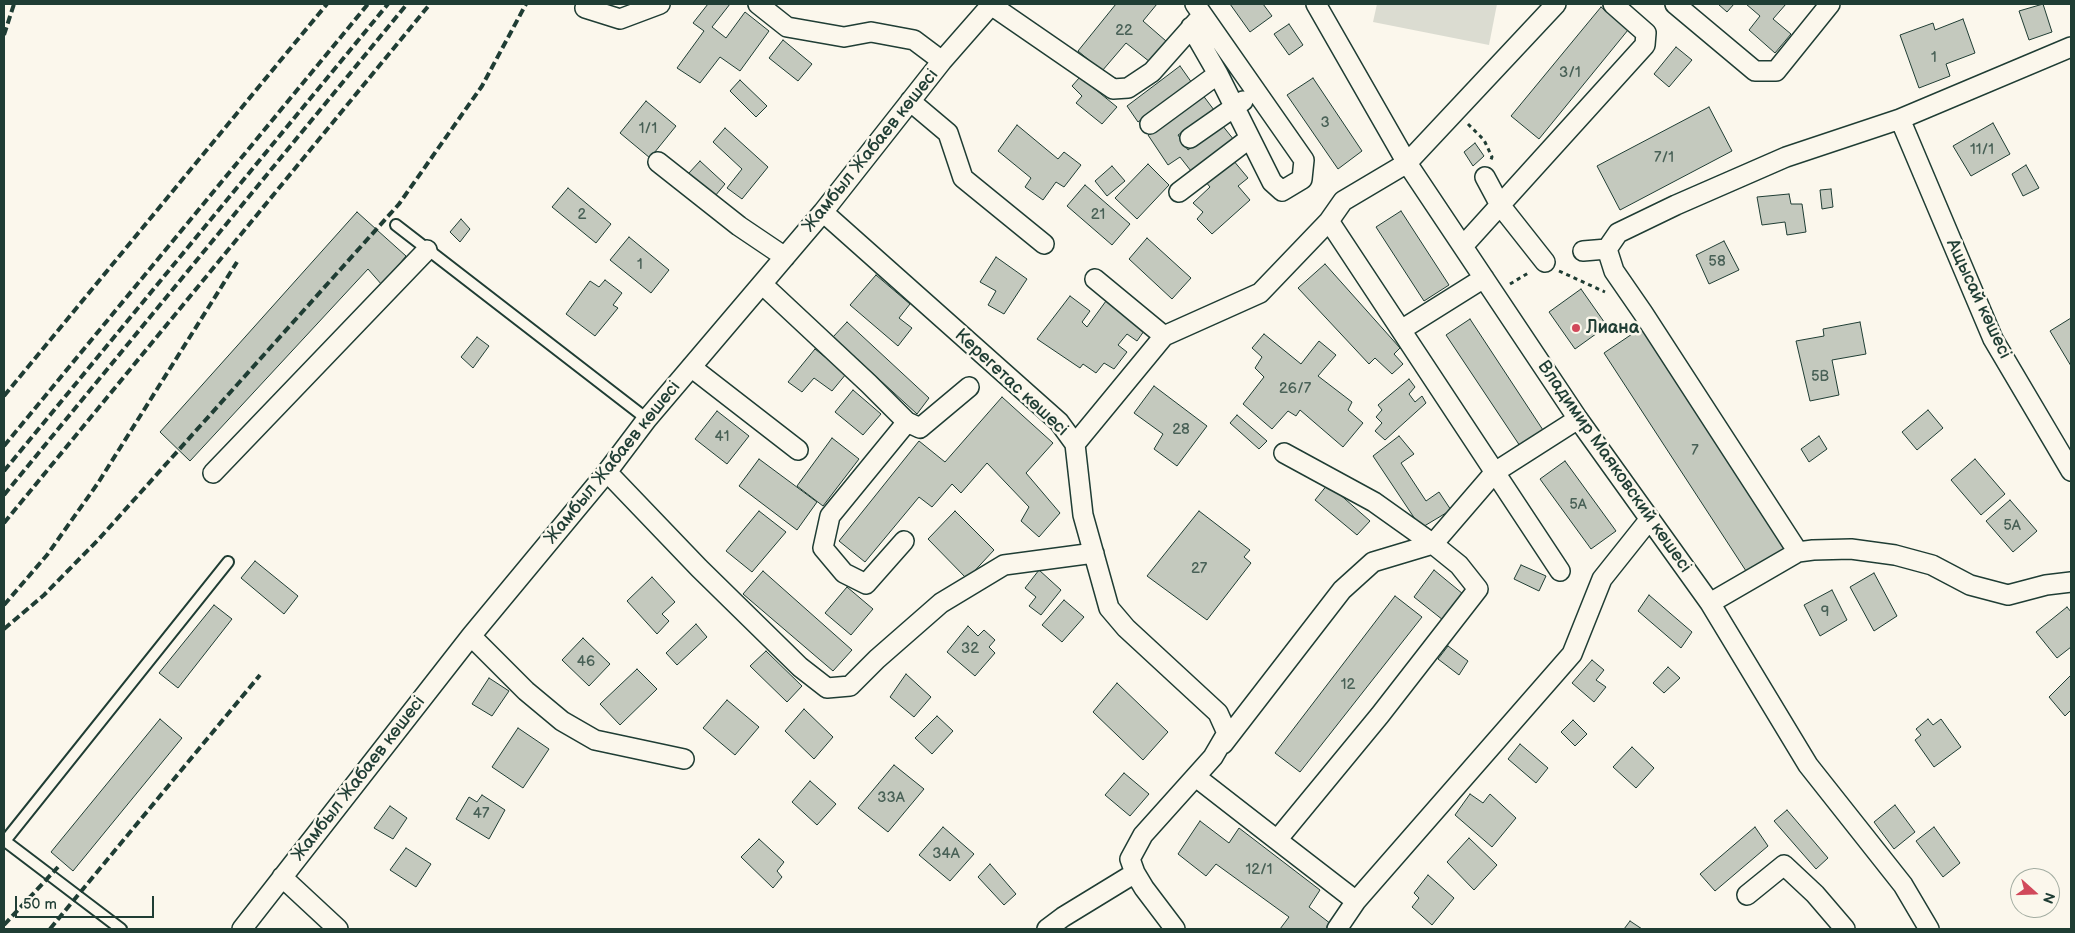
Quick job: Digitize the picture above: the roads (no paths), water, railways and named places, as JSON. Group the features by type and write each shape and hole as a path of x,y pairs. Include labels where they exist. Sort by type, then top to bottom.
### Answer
{"street":[{"path":"585,8 620,19 660,4"},
{"path":"758,4 787,27 844,37 871,32 914,40 942,61"},
{"name":"Владимир Маяковский көшесі","path":"1316,4 1407,163 1578,419 1710,603 1808,765 1902,885 1929,929"},
{"path":"1075,444 1164,336 1260,293 1329,221 1344,201 1407,163 1556,4"},
{"path":"1463,246 1645,45 1646,33 1613,4"},
{"path":"1674,4 1755,71 1776,71 1830,4"},
{"path":"992,5 1113,89 1128,88 1152,72 1196,15"},
{"name":"Жамбыл Жабаев көшесі","path":"242,929 470,636 607,472 647,419 823,212 942,61 992,5"},
{"path":"1196,15 1257,92 1304,160 1302,179 1282,191 1272,182 1234,107 1218,74 1196,15"},
{"path":"1607,249 1618,233 1676,205 1786,157 1900,119 2071,48"},
{"path":"1150,124 1218,74"},
{"path":"1190,138 1257,92"},
{"path":"910,101 948,133 963,178 1044,244"},
{"name":"Ащысай көшесі","path":"1900,119 1993,339 2071,472"},
{"path":"1179,192 1250,138"},
{"path":"658,162 739,226 785,257"},
{"path":"1485,177 1500,205 1546,262"},
{"name":"Керегетас көшесі","path":"823,212 1058,422 1075,444 1083,514 1109,608 1126,628 1218,713 1227,733 1213,756 1144,836 1130,859 1135,872"},
{"path":"1329,221 1560,570"},
{"path":"1583,251 1607,249"},
{"path":"1607,249 1614,271 1644,313 1798,552"},
{"path":"214,473 427,250"},
{"path":"1401,330 1484,278"},
{"path":"1095,279 1164,336"},
{"path":"762,284 870,384 907,422 920,428 968,387"},
{"path":"691,367 798,450"},
{"path":"1213,756 1342,590 1373,562 1433,544 1495,472 1578,419"},
{"path":"904,541 866,584 844,572 823,548 830,516 907,422"},
{"path":"1277,840 1380,715 1478,589 1460,565 1374,502 1284,453"},
{"path":"607,472 699,568 787,654 828,688 850,686 877,659 941,603 1004,565 1094,553"},
{"path":"1337,929 1356,901 1572,654 1602,578 1649,520"},
{"path":"1710,603 1798,552 1851,549 1896,555 1932,565 1970,585 2008,596 2046,585 2071,582"},
{"path":"470,636 526,691 562,722 595,740 684,760"},
{"path":"1196,777 1356,901"},
{"path":"1746,895 1784,865 1815,894 1845,929"},
{"path":"1047,929 1135,872 1175,929"},
{"path":"282,877 338,929"}],"lane":[{"path":"396,225 647,419"},
{"path":"121,929 5,841 228,562"}],"railway":[{"path":"4,35 14,4"},
{"path":"4,396 327,4"},
{"path":"4,446 368,4"},
{"path":"4,471 388,4"},
{"path":"4,495 407,4"},
{"path":"4,523 430,4"},
{"path":"4,629 44,595 98,540 399,204 482,86 526,4"},
{"path":"4,605 47,555 98,483 237,262"},
{"path":"50,929 260,675"},
{"path":"4,925 58,867"}],"place":[{"name":"Лиана","path":"1576,328"}]}
